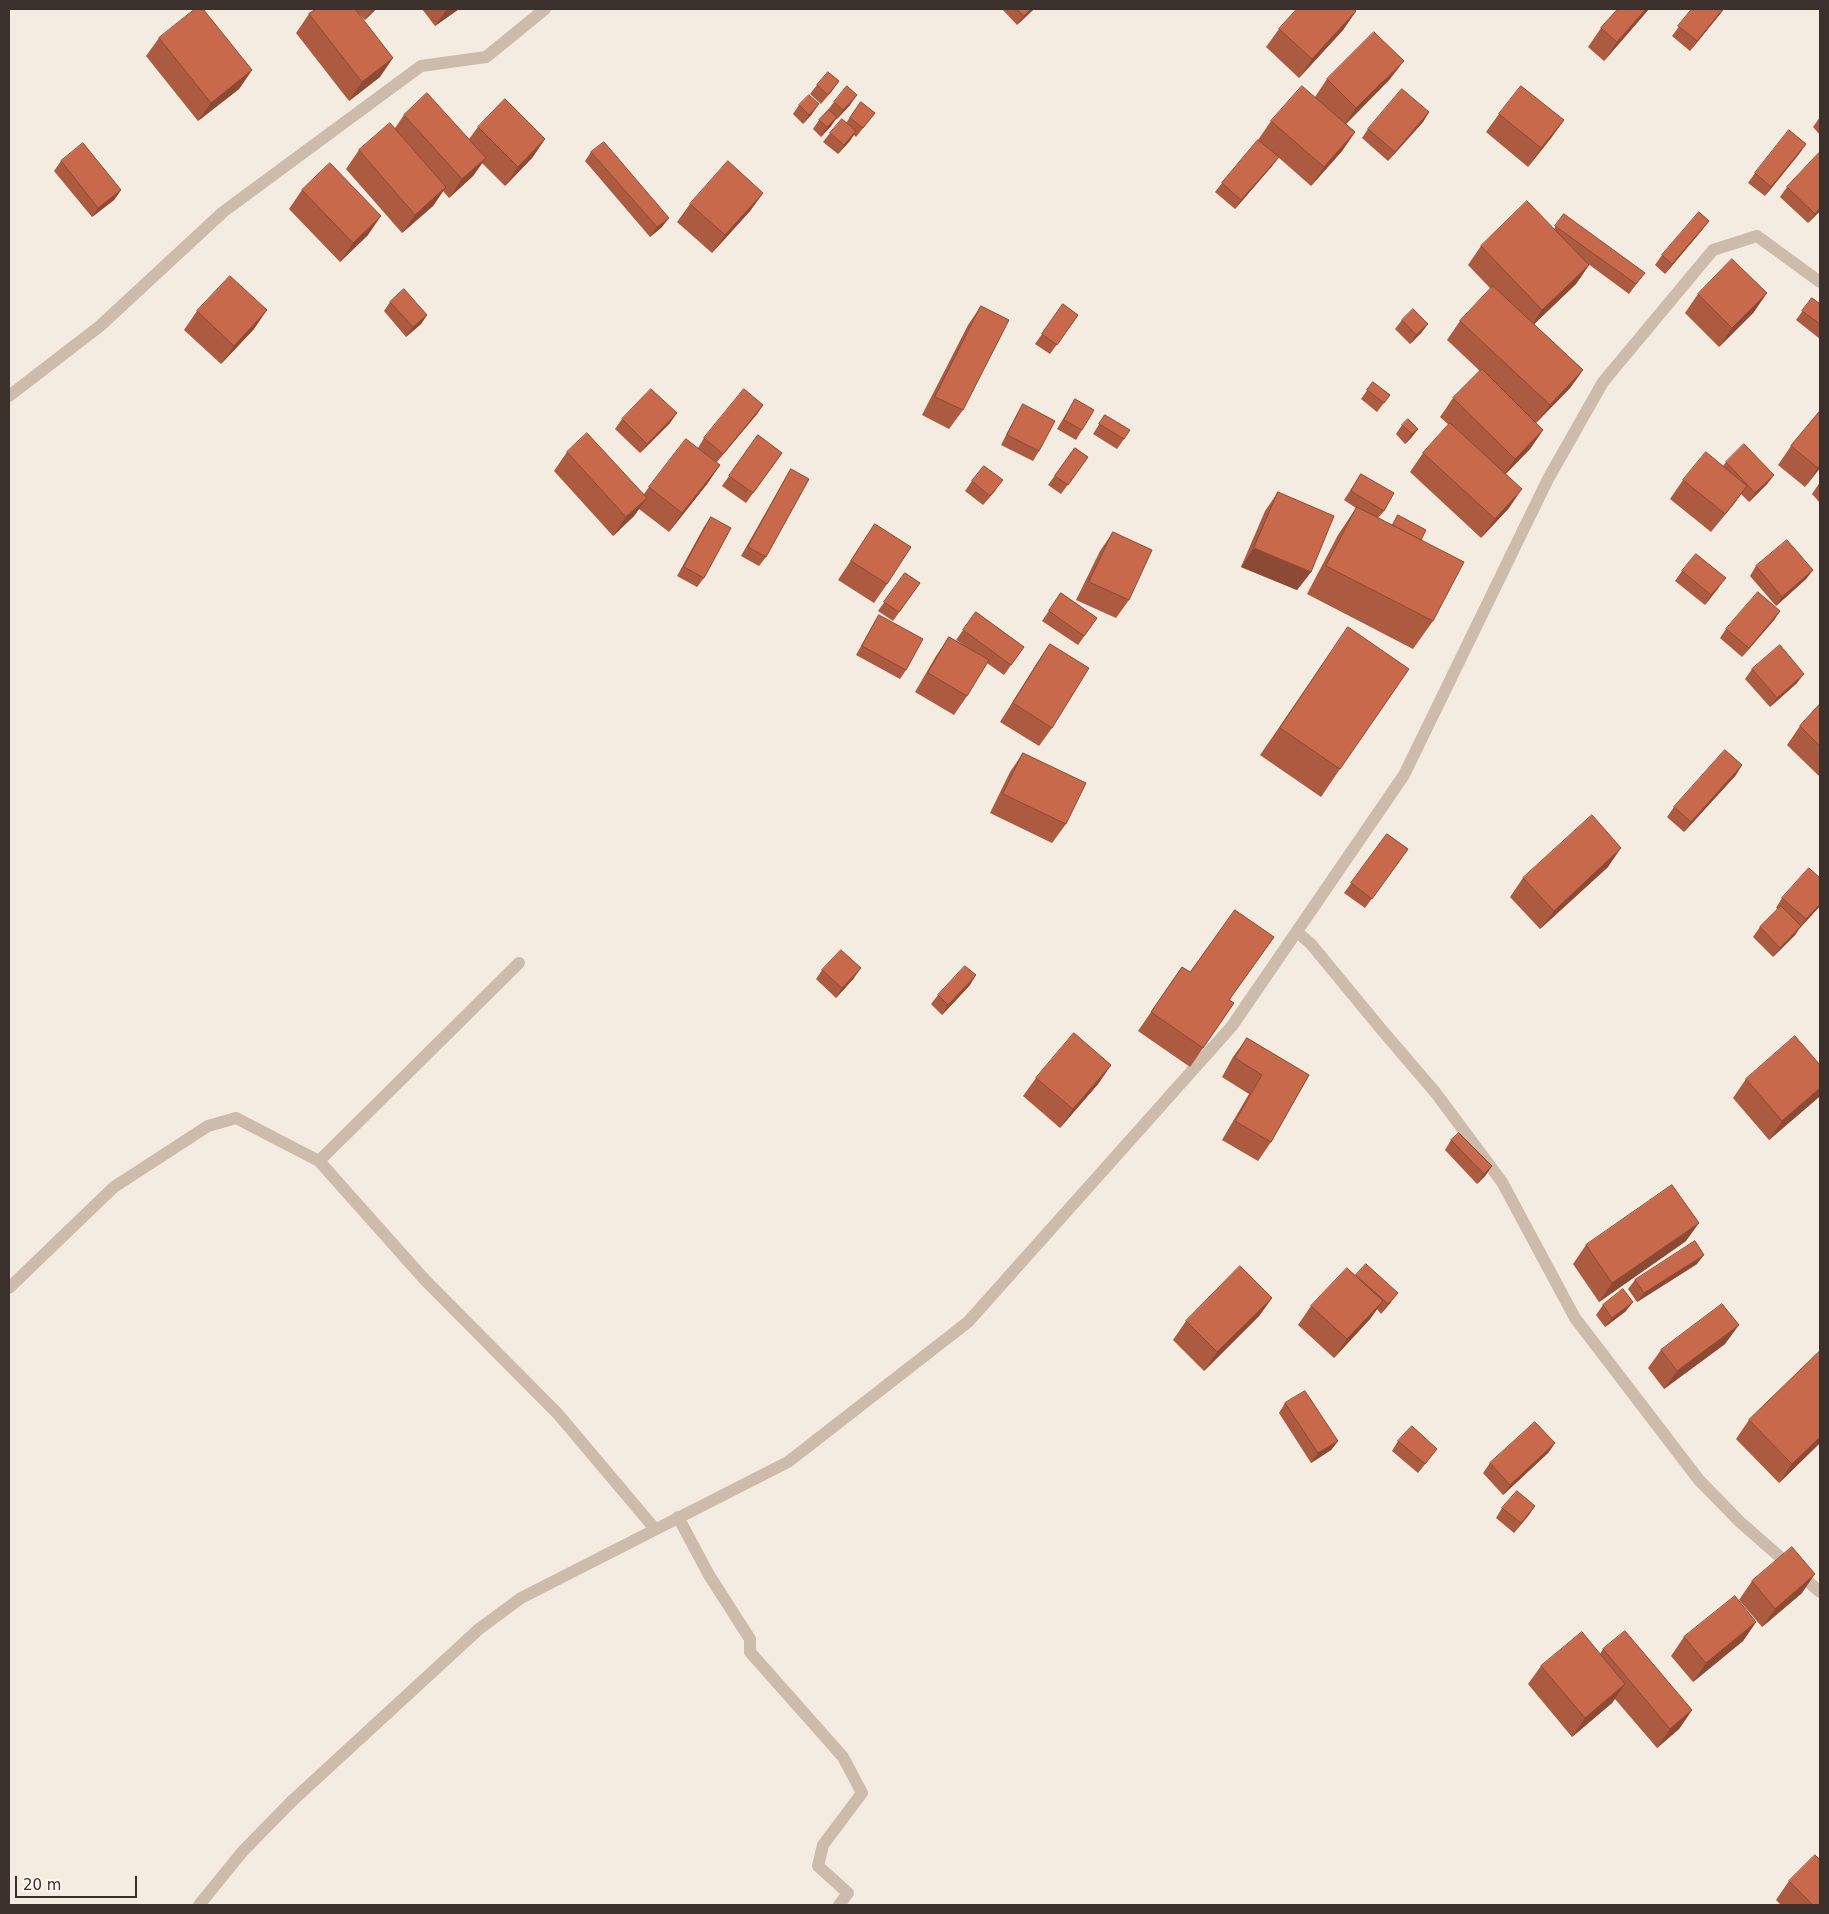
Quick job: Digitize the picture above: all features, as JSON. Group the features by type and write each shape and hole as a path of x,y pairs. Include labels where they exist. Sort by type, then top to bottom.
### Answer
{"street":[{"path":"9,396 100,326 223,212 421,66 486,57 545,9"},
{"path":"199,1905 243,1851 292,1801 479,1629 521,1598 788,1462 968,1322 1232,1026 1404,775 1548,479 1603,382 1713,250 1757,236 1820,282"},
{"path":"1297,932 1311,944 1435,1092 1502,1182 1575,1318 1699,1480 1740,1522 1820,1592"},
{"path":"319,1161 519,963"},
{"path":"9,1288 114,1186 208,1126 236,1118 319,1161 425,1280 558,1414 655,1529"},
{"path":"678,1517 709,1575 750,1639 750,1652 842,1757 862,1793 823,1845 818,1866 848,1893 839,1905"}],"building":[{"path":"195,9 203,9 252,70 211,103 159,38"},
{"path":"316,9 355,9 393,58 362,82 309,14"},
{"path":"1017,9 1031,9 1024,16"},
{"path":"1297,9 1353,9 1356,11 1312,59 1279,29"},
{"path":"1618,9 1646,9 1617,42 1601,28"},
{"path":"1692,9 1723,9 1697,41 1678,26"},
{"path":"1374,32 1404,61 1356,108 1327,79"},
{"path":"828,72 839,81 828,95 817,85"},
{"path":"847,86 857,95 843,110 834,102"},
{"path":"1302,86 1355,132 1324,167 1271,121"},
{"path":"1521,86 1564,120 1541,148 1499,114"},
{"path":"1402,89 1429,112 1395,152 1368,129"},
{"path":"427,93 486,158 462,179 404,115"},
{"path":"809,95 819,104 809,115 799,105"},
{"path":"505,99 545,139 518,167 478,127"},
{"path":"861,102 875,113 863,128 850,118"},
{"path":"829,110 837,117 827,127 819,120"},
{"path":"842,119 856,131 844,145 830,133"},
{"path":"390,123 446,187 415,215 359,150"},
{"path":"1789,130 1806,144 1771,187 1755,173"},
{"path":"1258,140 1279,157 1241,200 1222,183"},
{"path":"604,142 669,218 657,227 591,152"},
{"path":"83,143 121,190 98,208 61,161"},
{"path":"1819,153 1820,208 1815,214 1787,187"},
{"path":"728,161 763,193 725,235 690,204"},
{"path":"330,163 381,216 353,243 302,190"},
{"path":"1527,201 1589,265 1542,310 1481,246"},
{"path":"1699,212 1709,221 1672,264 1662,255"},
{"path":"1564,214 1645,273 1636,284 1555,226"},
{"path":"1732,259 1767,293 1732,328 1698,294"},
{"path":"230,276 267,310 234,346 197,311"},
{"path":"1493,286 1583,370 1550,405 1460,321"},
{"path":"404,289 427,315 413,327 390,302"},
{"path":"1812,298 1820,304 1820,324 1802,311"},
{"path":"1063,304 1078,315 1057,345 1042,334"},
{"path":"981,306 1009,320 963,410 935,397"},
{"path":"1413,309 1428,324 1416,335 1402,320"},
{"path":"1482,369 1543,430 1515,459 1453,398"},
{"path":"1373,382 1390,395 1384,403 1367,390"},
{"path":"651,389 677,413 647,444 622,419"},
{"path":"744,389 763,405 723,454 704,438"},
{"path":"1075,399 1094,410 1082,430 1064,420"},
{"path":"1023,404 1055,421 1039,451 1007,435"},
{"path":"1820,411 1820,465 1818,468 1791,446"},
{"path":"1105,415 1130,430 1124,439 1099,424"},
{"path":"1408,419 1418,429 1412,434 1402,425"},
{"path":"1450,423 1522,489 1495,519 1423,453"},
{"path":"587,433 647,498 626,517 567,452"},
{"path":"758,435 782,453 753,493 729,476"},
{"path":"686,439 720,465 682,513 649,487"},
{"path":"1744,444 1774,475 1755,493 1726,462"},
{"path":"1075,448 1088,457 1068,485 1055,476"},
{"path":"1706,452 1747,486 1725,514 1683,480"},
{"path":"984,466 1003,480 990,496 972,481"},
{"path":"791,469 809,479 766,557 748,547"},
{"path":"1361,474 1394,493 1384,511 1351,491"},
{"path":"1278,492 1334,516 1311,572 1254,548"},
{"path":"1357,507 1464,562 1433,621 1326,566"},
{"path":"1398,515 1426,530 1421,540 1393,525"},
{"path":"711,517 731,528 704,578 684,567"},
{"path":"875,524 911,547 887,584 851,561"},
{"path":"1113,532 1152,550 1129,600 1089,582"},
{"path":"1787,540 1813,570 1782,597 1756,566"},
{"path":"1696,554 1726,578 1711,595 1682,571"},
{"path":"905,573 920,583 899,612 884,602"},
{"path":"1758,592 1780,611 1749,648 1726,629"},
{"path":"1061,593 1097,618 1084,636 1049,611"},
{"path":"976,612 1024,647 1011,665 963,630"},
{"path":"879,615 923,639 906,670 862,646"},
{"path":"1348,627 1409,669 1340,769 1280,728"},
{"path":"949,637 989,660 967,696 928,673"},
{"path":"1050,644 1089,668 1052,728 1013,703"},
{"path":"1780,645 1804,674 1777,698 1752,669"},
{"path":"1820,704 1820,746 1800,726"},
{"path":"1725,750 1742,765 1691,822 1674,807"},
{"path":"1023,753 1086,783 1066,824 1003,794"},
{"path":"1592,815 1621,848 1554,911 1523,878"},
{"path":"1387,834 1408,849 1372,899 1351,883"},
{"path":"1809,868 1820,878 1820,904 1806,919 1782,898"},
{"path":"1781,906 1801,926 1780,948 1760,927"},
{"path":"1235,910 1274,937 1229,1000 1234,1003 1203,1048 1151,1012 1182,967 1190,972"},
{"path":"841,950 861,968 842,988 822,970"},
{"path":"965,966 976,975 948,1005 938,995"},
{"path":"1074,1033 1111,1065 1073,1109 1036,1078"},
{"path":"1795,1036 1820,1065 1820,1088 1782,1121 1746,1079"},
{"path":"1247,1038 1309,1075 1271,1142 1235,1121 1262,1075 1235,1058"},
{"path":"1459,1133 1492,1166 1484,1174 1451,1140"},
{"path":"1672,1185 1699,1223 1612,1283 1586,1245"},
{"path":"1695,1241 1704,1255 1644,1293 1635,1280"},
{"path":"1366,1264 1398,1293 1388,1304 1356,1275"},
{"path":"1240,1266 1272,1298 1217,1352 1186,1321"},
{"path":"1347,1268 1383,1301 1347,1339 1311,1306"},
{"path":"1623,1289 1633,1302 1612,1318 1603,1305"},
{"path":"1722,1304 1739,1325 1677,1371 1661,1350"},
{"path":"1820,1351 1820,1437 1792,1464 1749,1420"},
{"path":"1305,1391 1338,1441 1318,1453 1285,1403"},
{"path":"1535,1422 1555,1443 1510,1485 1490,1463"},
{"path":"1412,1426 1437,1449 1425,1464 1398,1441"},
{"path":"1517,1491 1535,1506 1521,1523 1502,1508"},
{"path":"1792,1547 1815,1574 1775,1609 1752,1581"},
{"path":"1735,1596 1756,1622 1706,1663 1684,1637"},
{"path":"1625,1631 1692,1710 1670,1729 1603,1649"},
{"path":"1582,1632 1625,1684 1585,1718 1541,1666"},
{"path":"1815,1855 1820,1860 1820,1905 1813,1905 1789,1881"}]}
